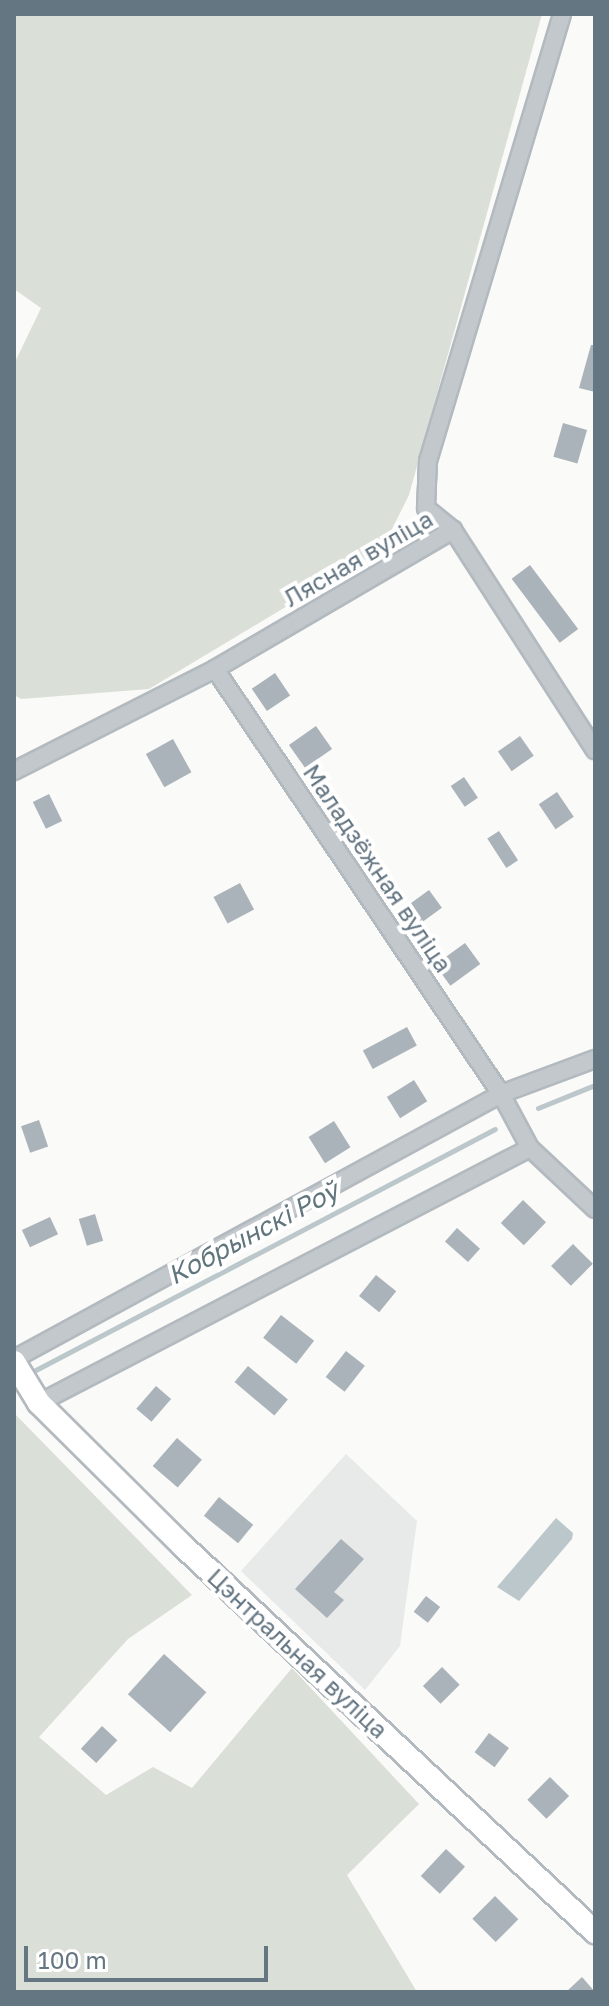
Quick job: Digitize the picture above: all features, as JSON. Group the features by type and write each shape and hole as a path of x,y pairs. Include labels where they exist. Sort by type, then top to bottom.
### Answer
{"street":[{"name":"Лясная вуліца","path":"14,771 215,669 453,530 426,508 428,461 562,14"},
{"path":"453,530 595,750"},
{"name":"Маладзёжная вуліца","path":"215,669 501,1094 530,1148 595,1209"},
{"path":"14,1361 501,1094 595,1059"},
{"path":"39,1403 530,1148"},
{"name":"Цэнтральная вуліца","path":"14,1361 39,1403 183,1546 595,1932"}],"shaded area":[{"path":"14,14 542,14 409,495 382,549 149,689 21,699 14,695 14,364 41,308 14,289"},
{"path":"14,1413 192,1595 128,1639 39,1737 106,1795 153,1767 192,1788 292,1668 419,1804 347,1875 417,1992 14,1992"},
{"path":"346,1454 417,1521 400,1646 365,1690 241,1571"},
{"path":"556,1518 573,1533 572,1539 519,1601 497,1587"}],"building":[{"path":"591,345 595,345 595,392 579,388"},
{"path":"563,423 587,430 577,464 553,457"},
{"path":"530,565 578,629 560,643 512,579"},
{"path":"275,673 290,695 267,711 252,689"},
{"path":"316,726 332,749 305,768 289,745"},
{"path":"520,736 534,756 512,771 498,751"},
{"path":"173,739 191,772 164,787 146,754"},
{"path":"464,777 478,798 465,807 451,786"},
{"path":"557,792 574,817 556,829 539,804"},
{"path":"49,794 62,821 46,829 33,802"},
{"path":"499,831 518,860 506,868 487,839"},
{"path":"240,883 254,909 228,924 214,897"},
{"path":"429,890 442,908 412,930 399,912"},
{"path":"465,943 480,964 450,986 435,965"},
{"path":"407,1027 417,1046 373,1069 363,1050"},
{"path":"414,1080 427,1101 400,1118 387,1097"},
{"path":"39,1120 48,1146 30,1153 21,1126"},
{"path":"334,1121 350,1147 325,1163 309,1137"},
{"path":"523,1200 546,1222 524,1245 501,1223"},
{"path":"95,1214 103,1241 87,1246 79,1219"},
{"path":"50,1217 58,1234 30,1247 22,1230"},
{"path":"457,1228 480,1249 468,1262 445,1241"},
{"path":"573,1244 593,1264 571,1286 551,1266"},
{"path":"376,1275 396,1291 379,1312 359,1296"},
{"path":"281,1315 314,1341 296,1364 263,1338"},
{"path":"346,1351 365,1366 345,1392 326,1377"},
{"path":"248,1366 288,1399 274,1416 235,1382"},
{"path":"156,1386 171,1399 151,1422 136,1409"},
{"path":"177,1438 202,1460 178,1488 153,1466"},
{"path":"219,1497 253,1525 238,1543 204,1516"},
{"path":"341,1539 364,1559 334,1592 344,1600 327,1618 295,1589"},
{"path":"426,1596 440,1607 428,1623 414,1612"},
{"path":"164,1654 206,1692 170,1732 128,1694"},
{"path":"442,1667 460,1685 441,1704 423,1686"},
{"path":"102,1726 117,1740 96,1763 81,1749"},
{"path":"489,1733 509,1748 495,1767 475,1752"},
{"path":"550,1777 569,1796 546,1819 527,1800"},
{"path":"446,1849 465,1867 440,1894 421,1876"},
{"path":"495,1896 518,1919 496,1942 472,1919"},
{"path":"582,1977 595,1992 566,1992"}],"waterway":[{"name":"Кобрынскі Роў","path":"538,1108 595,1085"},
{"name":"Кобрынскі Роў","path":"30,1373 495,1129"}]}
